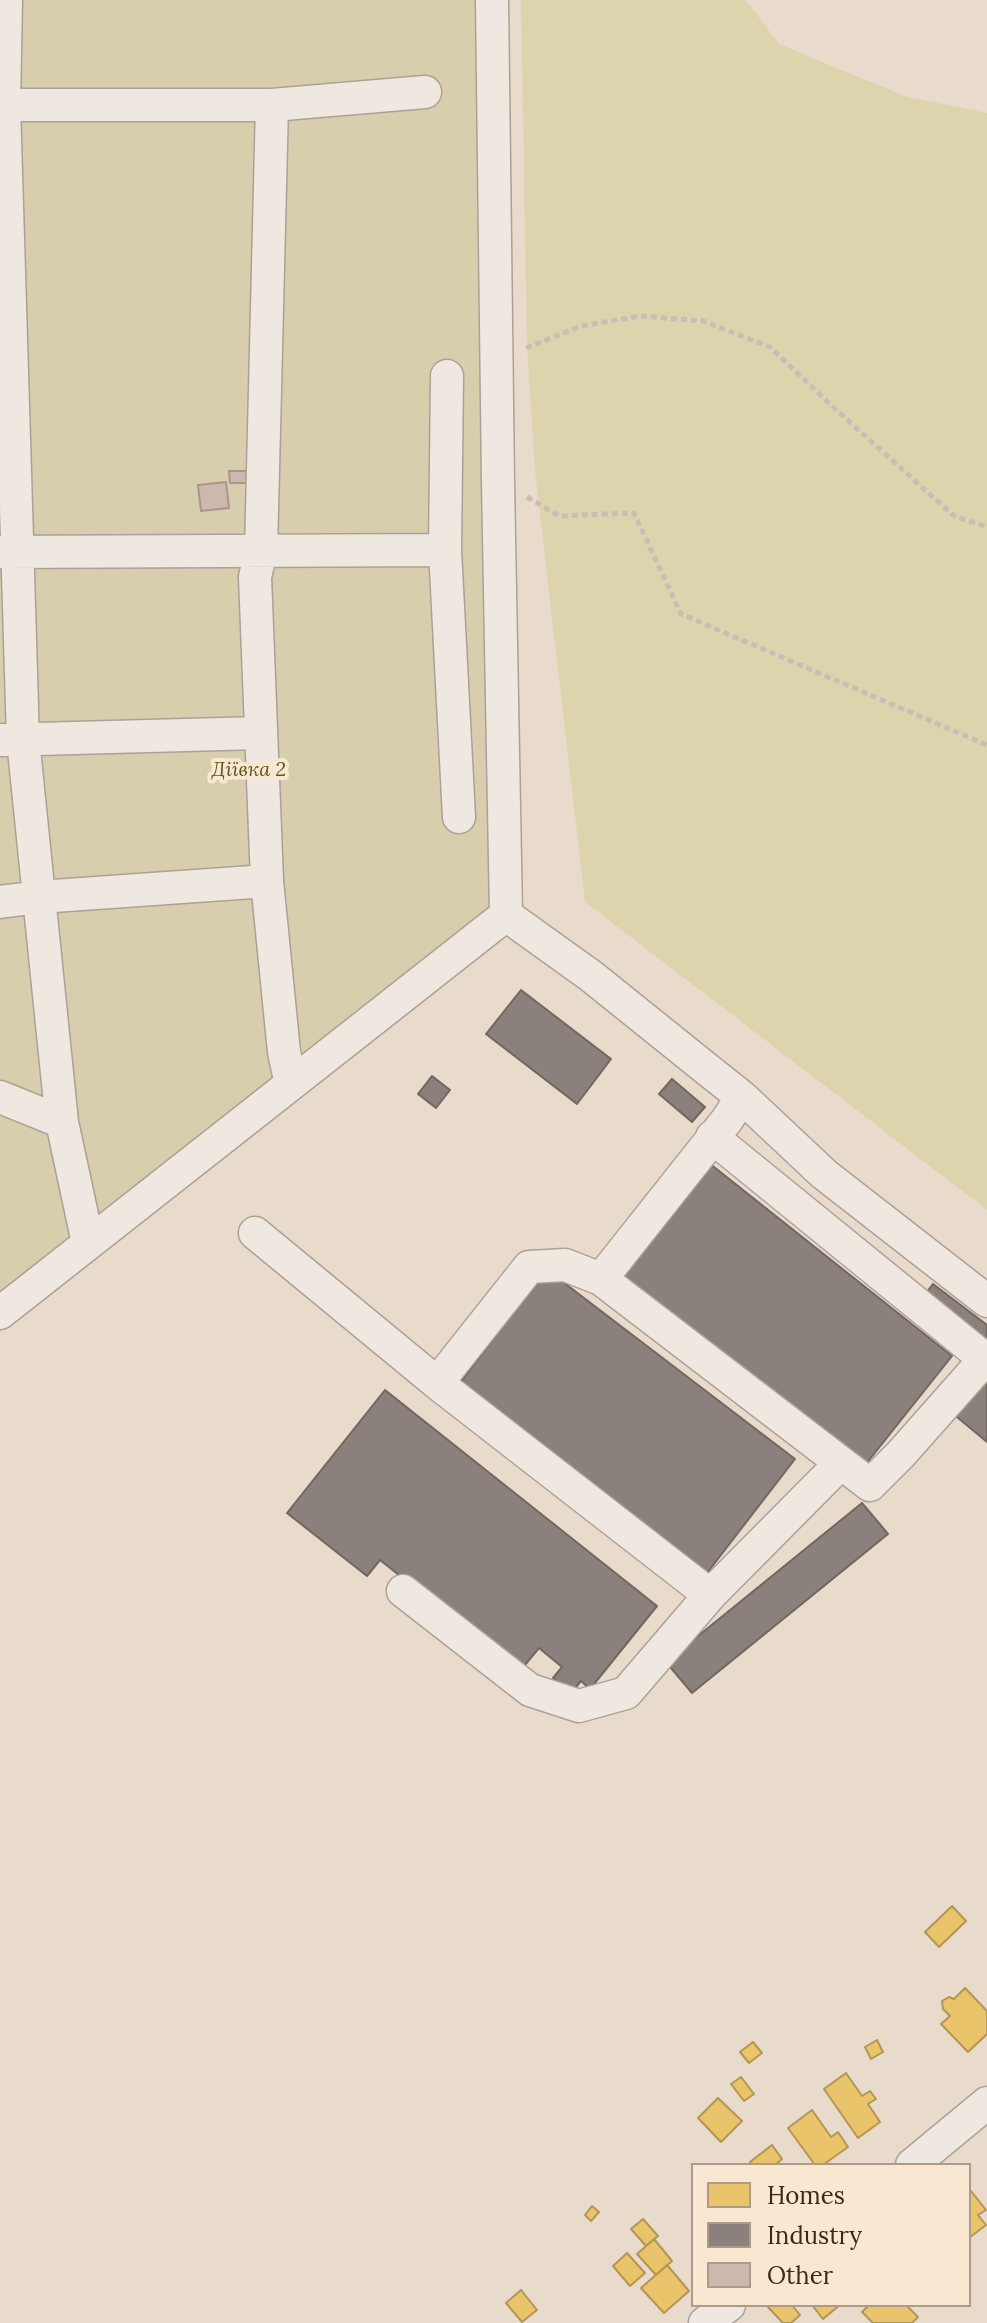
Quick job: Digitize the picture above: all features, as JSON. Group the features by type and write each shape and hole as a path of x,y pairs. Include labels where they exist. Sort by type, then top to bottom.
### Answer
{"street":[{"path":"6,0 2,105 11,740 39,897 62,1122 88,1243"},
{"path":"492,0 506,915"},
{"path":"2,105 272,105 425,92"},
{"path":"272,105 261,551 255,577 267,881 284,1052 291,1084"},
{"path":"447,376 445,550 459,817"},
{"path":"9,552 445,550"},
{"path":"11,740 260,733"},
{"path":"0,902 267,881"},
{"path":"0,1313 506,915"},
{"path":"506,915 591,976 742,1097 824,1174 987,1301"},
{"path":"0,1097 62,1122"},
{"path":"601,1279 742,1097"},
{"path":"437,1383 529,1267 565,1265 601,1279 870,1485 985,1359 712,1137"},
{"path":"255,1233 437,1383 710,1595"},
{"path":"403,1591 530,1690 579,1706 626,1693 710,1595 841,1463"},
{"path":"914,2163 987,2103"},
{"path":"705,2323 726,2307"}],"path":[{"path":"498,359 581,326 640,316 703,321 770,347 954,516 987,527"},
{"path":"498,482 559,516 634,513 681,614 987,745"}],"shaded area":[{"path":"521,0 746,0 779,44 907,97 987,113 987,1210 585,902 535,471 527,346"}],"green space":[{"name":"Діївка 2","path":"0,0 481,0 500,892 465,940 0,1304"}],"building: Homes":[{"path":"952,1906 966,1921 939,1947 925,1932"},
{"path":"965,1988 987,2011 987,2034 968,2052 941,2024 950,2016 943,2009 942,2001 949,1997 954,1999"},
{"path":"877,2040 883,2052 871,2059 865,2047"},
{"path":"753,2042 762,2053 749,2063 740,2052"},
{"path":"846,2073 862,2096 870,2091 876,2099 868,2104 880,2122 858,2138 824,2089"},
{"path":"741,2077 754,2094 744,2101 731,2084"},
{"path":"718,2098 742,2121 721,2142 698,2118"},
{"path":"812,2110 831,2137 838,2132 848,2147 826,2163 814,2163 788,2128"},
{"path":"772,2145 782,2159 777,2163 750,2162"},
{"path":"971,2191 986,2210 978,2215 986,2225 971,2236"},
{"path":"592,2206 599,2212 591,2221 585,2215"},
{"path":"643,2219 658,2236 646,2246 631,2229"},
{"path":"654,2239 672,2261 656,2275 637,2254"},
{"path":"627,2253 645,2273 630,2286 613,2266"},
{"path":"667,2265 689,2291 664,2313 641,2288"},
{"path":"521,2290 537,2310 522,2322 506,2303"},
{"path":"768,2307 794,2307 800,2315 791,2323 783,2323"},
{"path":"814,2307 838,2307 823,2319"},
{"path":"867,2307 908,2307 918,2317 912,2323 873,2323 862,2312"}],"building: Industry":[{"path":"521,990 611,1059 577,1104 486,1034"},
{"path":"432,1076 450,1090 436,1108 418,1094"},
{"path":"672,1079 705,1107 692,1122 659,1094"},
{"path":"709,1163 952,1356 862,1469 619,1276"},
{"path":"546,1269 795,1459 704,1577 457,1387"},
{"path":"933,1284 987,1325 987,1347 923,1297"},
{"path":"987,1369 987,1442 951,1412"},
{"path":"385,1390 657,1606 590,1689 581,1681 571,1693 553,1678 562,1667 539,1648 520,1671 380,1560 367,1576 287,1513"},
{"path":"862,1503 888,1534 692,1693 666,1662"}],"building: Other":[{"path":"229,471 250,471 250,483 230,483"},
{"path":"226,482 229,508 201,511 198,485"}]}
